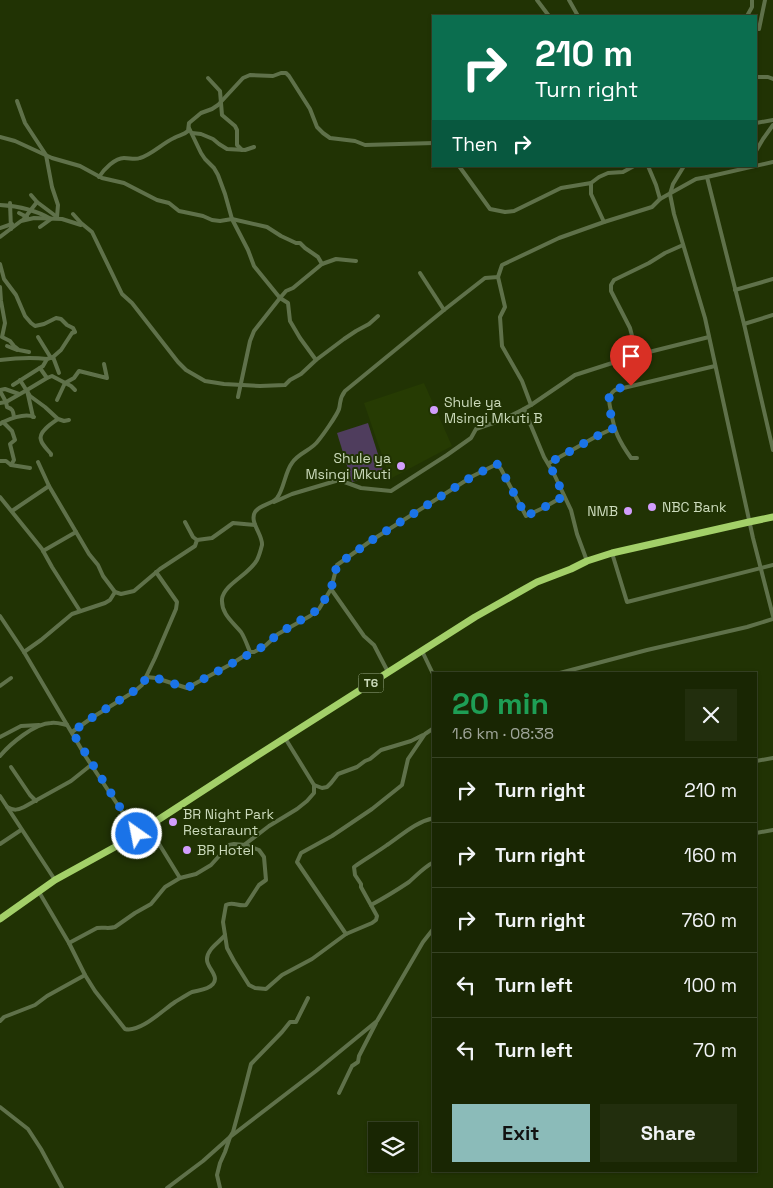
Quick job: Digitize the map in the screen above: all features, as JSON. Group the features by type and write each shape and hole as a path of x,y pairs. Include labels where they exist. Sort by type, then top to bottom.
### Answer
{"highway":[{"name":"T6","path":"0,919 55,880 137,834 233,770 475,617 537,582 586,561 612,553 773,517"}],"street":[{"path":"537,0 548,15"},
{"path":"569,0 577,15"},
{"path":"748,15 752,7 752,0"},
{"path":"759,29 765,0"},
{"path":"99,176 105,169 123,158 142,158 173,138 185,134 188,131 189,124 201,113 212,109 243,78 250,75 273,76 286,73 310,109 317,127 330,138 355,141 365,145 432,143"},
{"path":"208,78 220,91 222,115 235,126 237,130 237,145 242,150"},
{"path":"757,78 773,78"},
{"path":"17,101 25,123 46,155 52,187 58,205 57,217"},
{"path":"757,123 773,120"},
{"path":"757,150 773,125"},
{"path":"189,128 201,153 218,175 232,219 248,250 250,259 280,298 288,304 290,321 316,360"},
{"path":"192,133 201,134 213,139 227,149 245,150 254,147"},
{"path":"0,137 15,141 58,160 80,166 102,178 124,183 157,200 169,203 179,211 212,220 232,219 267,227 281,236 300,243 318,256 322,264"},
{"path":"757,166 773,162"},
{"path":"460,167 490,209 505,212 514,212 561,188 591,183 608,173 623,172 632,167"},
{"path":"648,167 660,198"},
{"path":"565,672 647,650 747,627 773,618 771,601 749,522 705,318 674,214 670,194 673,184 683,167"},
{"path":"532,405 522,381 502,346 500,318 505,307 498,277 502,265 559,238 652,207 660,198 696,179 747,168"},
{"path":"707,177 736,290 773,450"},
{"path":"591,183 591,194 604,222"},
{"path":"31,195 57,217 83,225"},
{"path":"20,222 37,202"},
{"path":"0,237 11,226 10,204"},
{"path":"0,205 10,204 42,213 50,219"},
{"path":"19,213 31,219"},
{"path":"72,214 92,232 122,294 186,370 205,381 260,386 286,385 316,360 378,316"},
{"path":"0,228 31,219 62,219"},
{"path":"40,226 50,219"},
{"path":"637,355 630,328 611,291 611,285 614,280 683,245"},
{"path":"238,397 250,341 254,331 286,291 293,288 322,264 336,259 356,261"},
{"path":"0,264 4,279 16,295 25,316 31,323 35,326 56,318 61,319 73,328 75,332 72,333 61,350 40,368 13,386"},
{"path":"420,273 444,310"},
{"path":"270,503 278,497 291,464 296,457 317,444 339,410 340,398 345,391 485,278 498,277"},
{"path":"0,283 4,279"},
{"path":"736,290 773,279"},
{"path":"0,287 5,323 2,337 10,341 19,350"},
{"path":"744,324 773,316"},
{"path":"38,337 59,372"},
{"path":"250,652 240,630 227,617 222,598 227,589 246,573 256,561 262,544 255,525 254,516 261,506 292,494 339,480 361,488 391,491 447,455 470,438 476,429 532,405 575,375 637,355 709,337"},
{"path":"7,346 30,352"},
{"path":"0,360 50,358"},
{"path":"58,400 65,383 74,378 79,371 107,378 104,364"},
{"path":"637,458 631,458 623,447 614,428 608,398 611,392 715,366"},
{"path":"40,368 46,378"},
{"path":"0,403 6,402 52,376 75,390"},
{"path":"20,380 30,396 58,419 68,420"},
{"path":"14,417 14,411 6,407 6,402 0,390 5,389 19,394"},
{"path":"12,465 14,460 10,444 15,440 12,431 2,423 14,417 31,415 34,417 26,390"},
{"path":"524,409 544,457 549,463 571,510 586,561"},
{"path":"51,455 41,440 40,435 48,424 58,419"},
{"path":"549,463 614,428"},
{"path":"0,460 12,465 30,468"},
{"path":"38,462 49,486 88,554 98,565 103,576 115,592 121,594 134,591 156,572 195,546 197,540"},
{"path":"146,678 156,678 187,688 264,646 278,634 319,609 331,589 337,565 372,540 473,476 497,464 526,516 564,496"},
{"path":"12,511 49,486"},
{"path":"0,497 43,551 80,611"},
{"path":"185,522 193,537 197,540 212,538 234,523 255,525"},
{"path":"43,551 76,532"},
{"path":"612,553 627,602 773,565"},
{"path":"72,732 134,691 142,685 146,678 176,609 177,602 156,572"},
{"path":"331,589 364,636 374,645 388,672"},
{"path":"24,652 72,614 105,603 110,600 115,592"},
{"path":"0,616 24,652 91,765 137,834"},
{"path":"422,651 432,672"},
{"path":"0,686 11,678"},
{"path":"0,737 21,726 52,722 67,725"},
{"path":"0,756 18,739 42,724"},
{"path":"285,738 314,785 318,788 326,787 338,774 370,760 381,750 412,741 432,729"},
{"path":"346,934 296,862 301,854 372,809 402,785 408,759 425,734"},
{"path":"757,762 773,758"},
{"path":"6,806 13,810 18,810 71,781 91,765"},
{"path":"11,767 36,801"},
{"path":"244,845 307,801 314,793 314,785"},
{"path":"0,796 55,880"},
{"path":"69,943 97,928 115,927 151,904 165,887 180,878 196,874 210,865 229,845 244,845 259,850 264,857 266,880 259,885 246,905 229,903 226,905 223,922 227,948 249,985 260,990 266,989 282,975 312,959 346,934 376,920 377,916 372,905 354,875 354,866 416,824 432,819"},
{"path":"148,826 180,878"},
{"path":"0,844 22,830"},
{"path":"757,833 773,830"},
{"path":"372,905 410,881 427,865 432,863"},
{"path":"39,892 95,991 125,1029 129,1030 137,1028 192,992 212,985 215,981 215,976 207,961 207,956 225,935"},
{"path":"339,1093 352,1066 358,1062 376,1021 423,942 432,931"},
{"path":"0,1021 4,1017 35,1005 47,996 85,975"},
{"path":"220,1188 217,1175 233,1132 250,1064 278,1037 290,1022 296,1022 308,998"},
{"path":"167,1188 316,1071 376,1021"},
{"path":"0,1107 28,1129 62,1188"}],"shaded area":[{"path":"424,383 452,446 390,479 364,403"},
{"path":"368,423 384,473 352,482 337,433"}],"place":[{"name":"Shule ya Msingi Mkuti B","path":"434,410"},
{"name":"Shule ya Msingi Mkuti","path":"401,466"},
{"name":"NBC Bank","path":"652,507"},
{"name":"NMB","path":"628,511"},
{"name":"BR Night Park Restaraunt","path":"173,822"},
{"name":"BR Hotel","path":"187,850"}],"route":[{"path":"137,834 86,757 72,732 134,691 142,685 146,678 156,678 187,688 264,646 278,634 319,609 331,589 337,565 372,540 473,476 497,464 526,516 564,496 549,463 614,428 608,398 614,390 631,386"}]}
